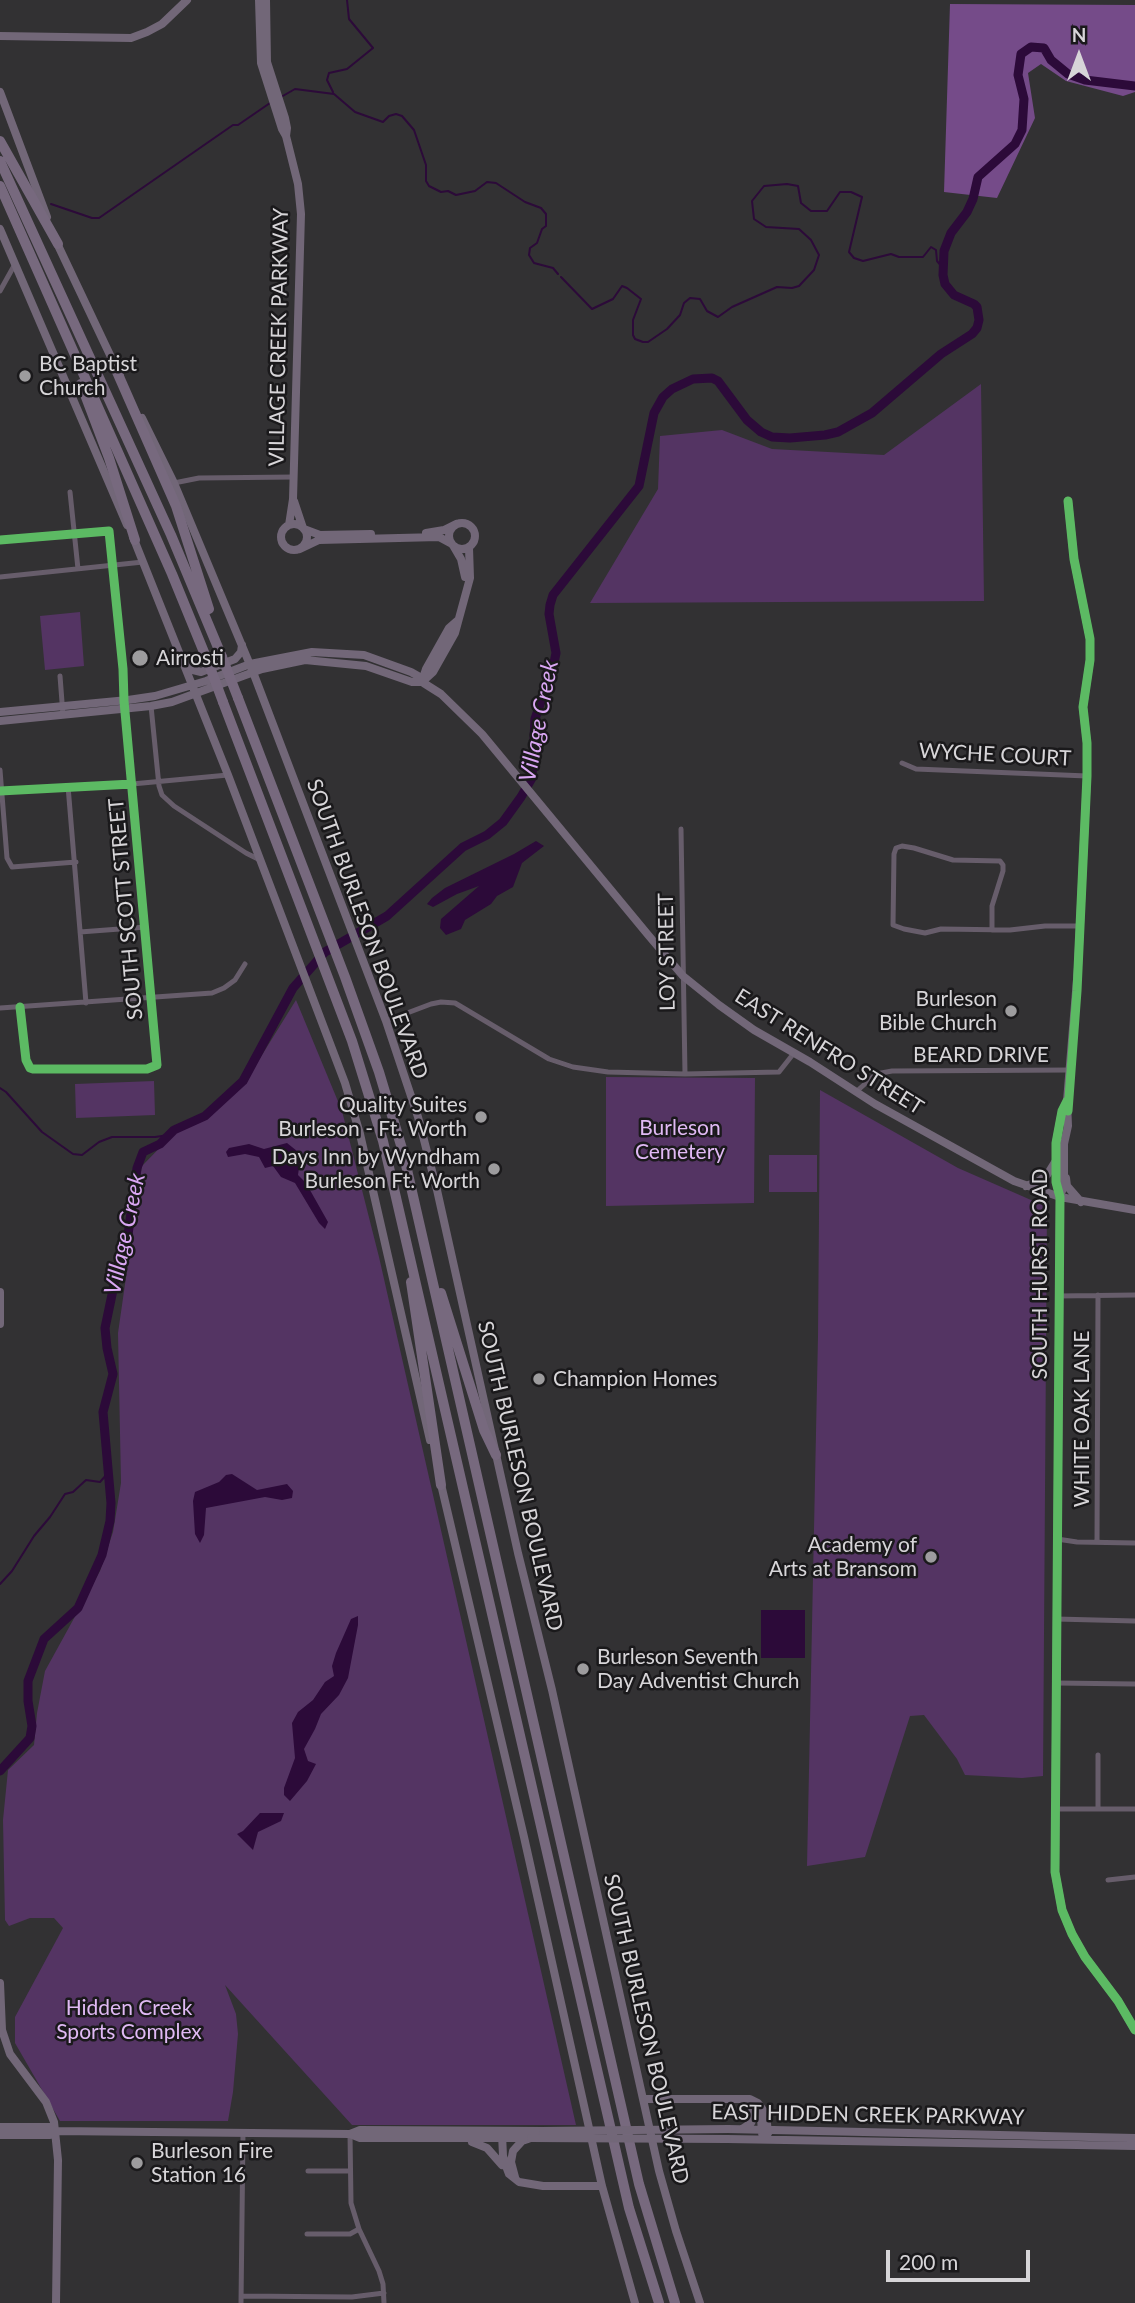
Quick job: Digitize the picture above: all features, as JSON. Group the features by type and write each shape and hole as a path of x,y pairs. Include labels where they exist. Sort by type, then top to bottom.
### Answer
{"highway":[{"path":"0,141 58,244"},
{"path":"0,161 160,510 222,657 345,977 393,1118 639,2184 675,2303"},
{"path":"0,186 172,573 332,988 372,1100 404,1226 629,2208 659,2303"},
{"path":"0,197 11,211"},
{"path":"49,298 53,316 109,458 135,540"},
{"path":"117,372 185,531 222,657"},
{"path":"404,1226 404,1243 441,1485"},
{"path":"420,1227 484,1430 496,1455"}],"main road":[{"path":"0,36 131,37 147,33 162,24 187,0"},
{"name":"VILLAGE CREEK PARKWAY","path":"259,0 261,63 287,128 286,135 298,184 301,214 293,499 289,525 281,534 287,549 300,549"},
{"name":"VILLAGE CREEK PARKWAY","path":"266,0 265,46 273,93"},
{"name":"SOUTH BURLESON BOULEVARD","path":"0,92 58,244 117,372 174,483 252,668 386,1021 418,1116 435,1180 643,2099 669,2208 700,2303"},
{"path":"0,229 144,562 345,1083 360,1134 524,1837 602,2186 635,2303"},
{"name":"VILLAGE CREEK PARKWAY","path":"293,499 304,528"},
{"name":"SOUTH HURST ROAD","path":"1060,1197 1064,1185 1064,1144 1068,1126 1067,1101 1080,926 1087,776 1083,708 1090,639 1074,559 1068,501"},
{"path":"289,525 297,524 320,535 425,533 444,530 456,524 470,524 475,532 475,541 469,548 470,578 455,632 433,672 422,682"},
{"path":"456,524 449,534 461,559 467,591"},
{"path":"300,549 307,539 304,528"},
{"path":"300,549 319,540 439,537 460,549 469,548"},
{"path":"182,658 193,670 201,672 235,659 241,652 242,645"},
{"name":"EAST RENFRO STREET","path":"252,668 312,652 347,652 376,658 411,671 461,711 684,976 719,1005 754,1030 875,1104 958,1152 1026,1186 1081,1202 1135,1210"},
{"path":"305,660 310,657 343,657 347,656 347,652"},
{"name":"EAST RENFRO STREET","path":"252,668 305,660 347,662 412,682 422,682"},
{"path":"0,712 151,706 252,668"},
{"path":"125,705 194,689"},
{"path":"0,721 63,710"},
{"name":"SOUTH HURST ROAD","path":"1067,1101 1058,1130 1056,1156 1056,1182 1060,1197 1055,1872 1062,1910 1078,1946 1135,2029"},
{"path":"1026,1186 1047,1175 1056,1156"},
{"path":"1064,1171 1068,1186 1081,1202"},
{"path":"0,1292 0,1324"},
{"path":"0,1983 2,2030 10,2054 46,2102 55,2131 58,2160 56,2303"},
{"path":"643,2099 746,2099 758,2103 766,2114 783,2127 829,2133"},
{"path":"742,2129 751,2123 752,2119 746,2099"},
{"path":"746,2099 759,2112 765,2135"},
{"path":"765,2135 766,2114"},
{"path":"0,2127 50,2127 55,2131"},
{"name":"EAST HIDDEN CREEK PARKWAY","path":"728,2134 742,2129 765,2135 829,2133 1135,2138"},
{"name":"EAST HIDDEN CREEK PARKWAY","path":"350,2134 360,2130 531,2135 728,2134 1135,2147"},
{"path":"0,2135 50,2134 55,2131"},
{"name":"EAST HIDDEN CREEK PARKWAY","path":"55,2131 350,2134 360,2138 452,2139 502,2134"},
{"path":"502,2134 503,2156 509,2174"},
{"path":"519,2182 512,2170 511,2157 517,2146 531,2135"},
{"path":"452,2139 474,2142 487,2148 519,2182 543,2186 602,2186"}],"street":[{"path":"0,291 15,264"},
{"path":"174,483 199,478 294,477"},
{"path":"70,492 78,569"},
{"name":"SOUTH SCOTT STREET","path":"20,1007 26,1060 30,1068 147,1069 157,1065 109,531 73,534"},
{"path":"0,540 73,534"},
{"path":"0,577 144,562"},
{"path":"60,676 63,710"},
{"path":"151,706 162,795 171,804 260,860"},
{"name":"WYCHE COURT","path":"902,763 916,769 1087,776"},
{"path":"0,770 7,858 12,867 76,862"},
{"path":"1,791 132,784 228,775"},
{"path":"68,786 86,1003"},
{"name":"LOY STREET","path":"681,829 685,1074"},
{"path":"992,930 992,905 1003,872 1000,862 953,860 914,848 897,848 894,854 893,925 925,933 941,929 992,930 1080,926"},
{"path":"80,932 146,927"},
{"path":"0,1009 212,993 235,980 245,964"},
{"path":"386,1021 431,1004 449,1001 462,1005 549,1059 573,1067 608,1072 779,1072 794,1053"},
{"name":"BEARD DRIVE","path":"857,1091 876,1074 892,1071 1070,1070"},
{"name":"WHITE OAK LANE","path":"1097,1542 1098,1295"},
{"path":"1058,1296 1135,1295"},
{"path":"1057,1539 1135,1543"},
{"path":"1056,1619 1135,1621"},
{"path":"1056,1683 1135,1684"},
{"path":"1098,1755 1098,1809"},
{"path":"1055,1809 1135,1809"},
{"path":"1108,1880 1135,1877"},
{"path":"243,2133 242,2300 314,2300 384,2293"},
{"path":"350,2134 351,2203 359,2230 379,2271 384,2303"},
{"path":"308,2171 350,2171"},
{"path":"307,2234 349,2234 359,2230"}],"green space":[{"path":"981,384 984,601 590,603 658,489 660,436 722,430 772,449 884,455"},
{"path":"80,612 84,666 45,670 40,616"},
{"name":"Hidden Creek Sports Complex","path":"296,1000 342,1111 379,1257 576,2125 352,2125 225,1985 236,2014 238,2034 228,2121 60,2121 15,2043 15,2017 63,1928 54,1918 30,1918 9,1926 5,1920 3,1820 8,1770 34,1745 45,1671 100,1571 113,1532 121,1483 118,1333 142,1166 176,1131 204,1120 244,1084"},
{"name":"Burleson Cemetery","path":"606,1077 755,1078 754,1203 606,1206"},
{"path":"154,1081 155,1115 76,1118 75,1084"},
{"name":"Academy of Arts at Bransom","path":"820,1090 958,1168 1047,1207 1043,1776 1022,1778 965,1775 957,1759 924,1715 910,1716 865,1857 807,1866 818,1336"},
{"path":"769,1155 817,1155 817,1192 769,1192"}],"shaded area":[{"path":"950,4 1135,5 1135,92 1123,96 1066,81 1041,64 1028,73 1035,118 997,198 944,192"},
{"path":"536,841 544,846 522,863 513,887 465,920 461,929 446,935 440,928 441,919 479,886 433,907 427,904 432,898 445,888"},
{"path":"287,1143 297,1151 300,1161 298,1175 306,1183 328,1222 325,1229 295,1183 281,1177 273,1166 265,1168 259,1157 245,1154 228,1157 226,1152 229,1148 249,1144 264,1149"},
{"path":"232,1474 257,1490 287,1484 293,1491 292,1498 282,1500 265,1497 206,1508 204,1535 200,1543 195,1534 195,1492"},
{"path":"761,1610 805,1610 805,1658 761,1658"},
{"path":"358,1616 348,1678 339,1695 321,1714 304,1749 308,1761 316,1764 307,1781 290,1801 284,1795 284,1788 295,1758 292,1723 298,1712 313,1700 325,1682 334,1676 332,1666 336,1653 351,1619"},
{"path":"260,1813 284,1813 281,1821 258,1832 253,1850 237,1834"}],"waterway":[{"path":"333,92 327,80 329,73 347,69 373,48 349,19 347,0"},
{"name":"Village Creek","path":"0,1771 30,1738 32,1726 28,1681 44,1639 78,1608 102,1555 110,1521 111,1503 103,1412 113,1374 105,1328 118,1266 128,1235 137,1168 143,1152 160,1144 174,1130 205,1116 243,1081 293,988 325,952 387,916 463,847 487,835 503,822 521,797 532,778 535,719 556,653 549,614 553,595 639,486 654,413 663,397 672,389 693,379 712,378 718,381 747,420 772,437 790,438 838,432 872,413 941,354 977,328 977,307 954,295 945,284 944,251 951,233 973,199 978,177 1015,144 1022,130 1024,99 1018,75 1021,54 1031,47 1044,48 1051,60 1068,74 1085,80 1135,86"},
{"path":"281,97 295,89 334,94 355,112 383,122 389,116 402,116 414,130 426,165 426,181 429,186 456,195 475,191 487,182 496,183 525,202 541,208 546,214 546,226 542,229 537,243 530,248 529,255 534,263 553,268 558,274"},
{"path":"51,204 99,218 233,125 238,125 270,103"},
{"path":"561,277 592,309 613,299 622,286 641,299 633,320 633,335 635,339 643,342 648,342 667,329 690,298 700,299 707,311 718,317 732,307 777,287 799,286 814,270 819,255 811,240 799,229 766,227 754,219 752,201 764,186 787,184 798,186 801,203 811,211 827,211 840,192 851,192 862,197 849,252 854,258 863,261 891,254 899,257 923,257 931,247 936,250 937,261 943,268"},
{"path":"0,1088 42,1132 73,1154 82,1155 99,1142 112,1137 169,1135"},
{"path":"0,1584 12,1571 65,1494 73,1492 86,1480 100,1482 108,1473"}],"cycle path":[{"path":"1068,501 1074,559 1090,639 1090,660 1083,707 1087,776 1077,991 1068,1111"},
{"path":"0,540 109,531 157,1065 147,1069 30,1068 26,1060 20,1007"},
{"path":"0,791 132,784"},
{"path":"1067,1101 1062,1111 1056,1143 1056,1182 1060,1197 1055,1872 1062,1910 1072,1934 1135,2030"}],"place":[{"name":"BC Baptist Church","path":"25,376"},
{"name":"Airrosti","path":"140,658"},
{"name":"Burleson Bible Church","path":"1011,1011"},
{"name":"Quality Suites Burleson - Ft. Worth","path":"481,1117"},
{"name":"Days Inn by Wyndham Burleson Ft. Worth","path":"494,1169"},
{"name":"Champion Homes","path":"539,1379"},
{"name":"Academy of Arts at Bransom","path":"931,1557"},
{"name":"Burleson Seventh Day Adventist Church","path":"583,1669"},
{"name":"Burleson Fire Station 16","path":"137,2163"}]}
